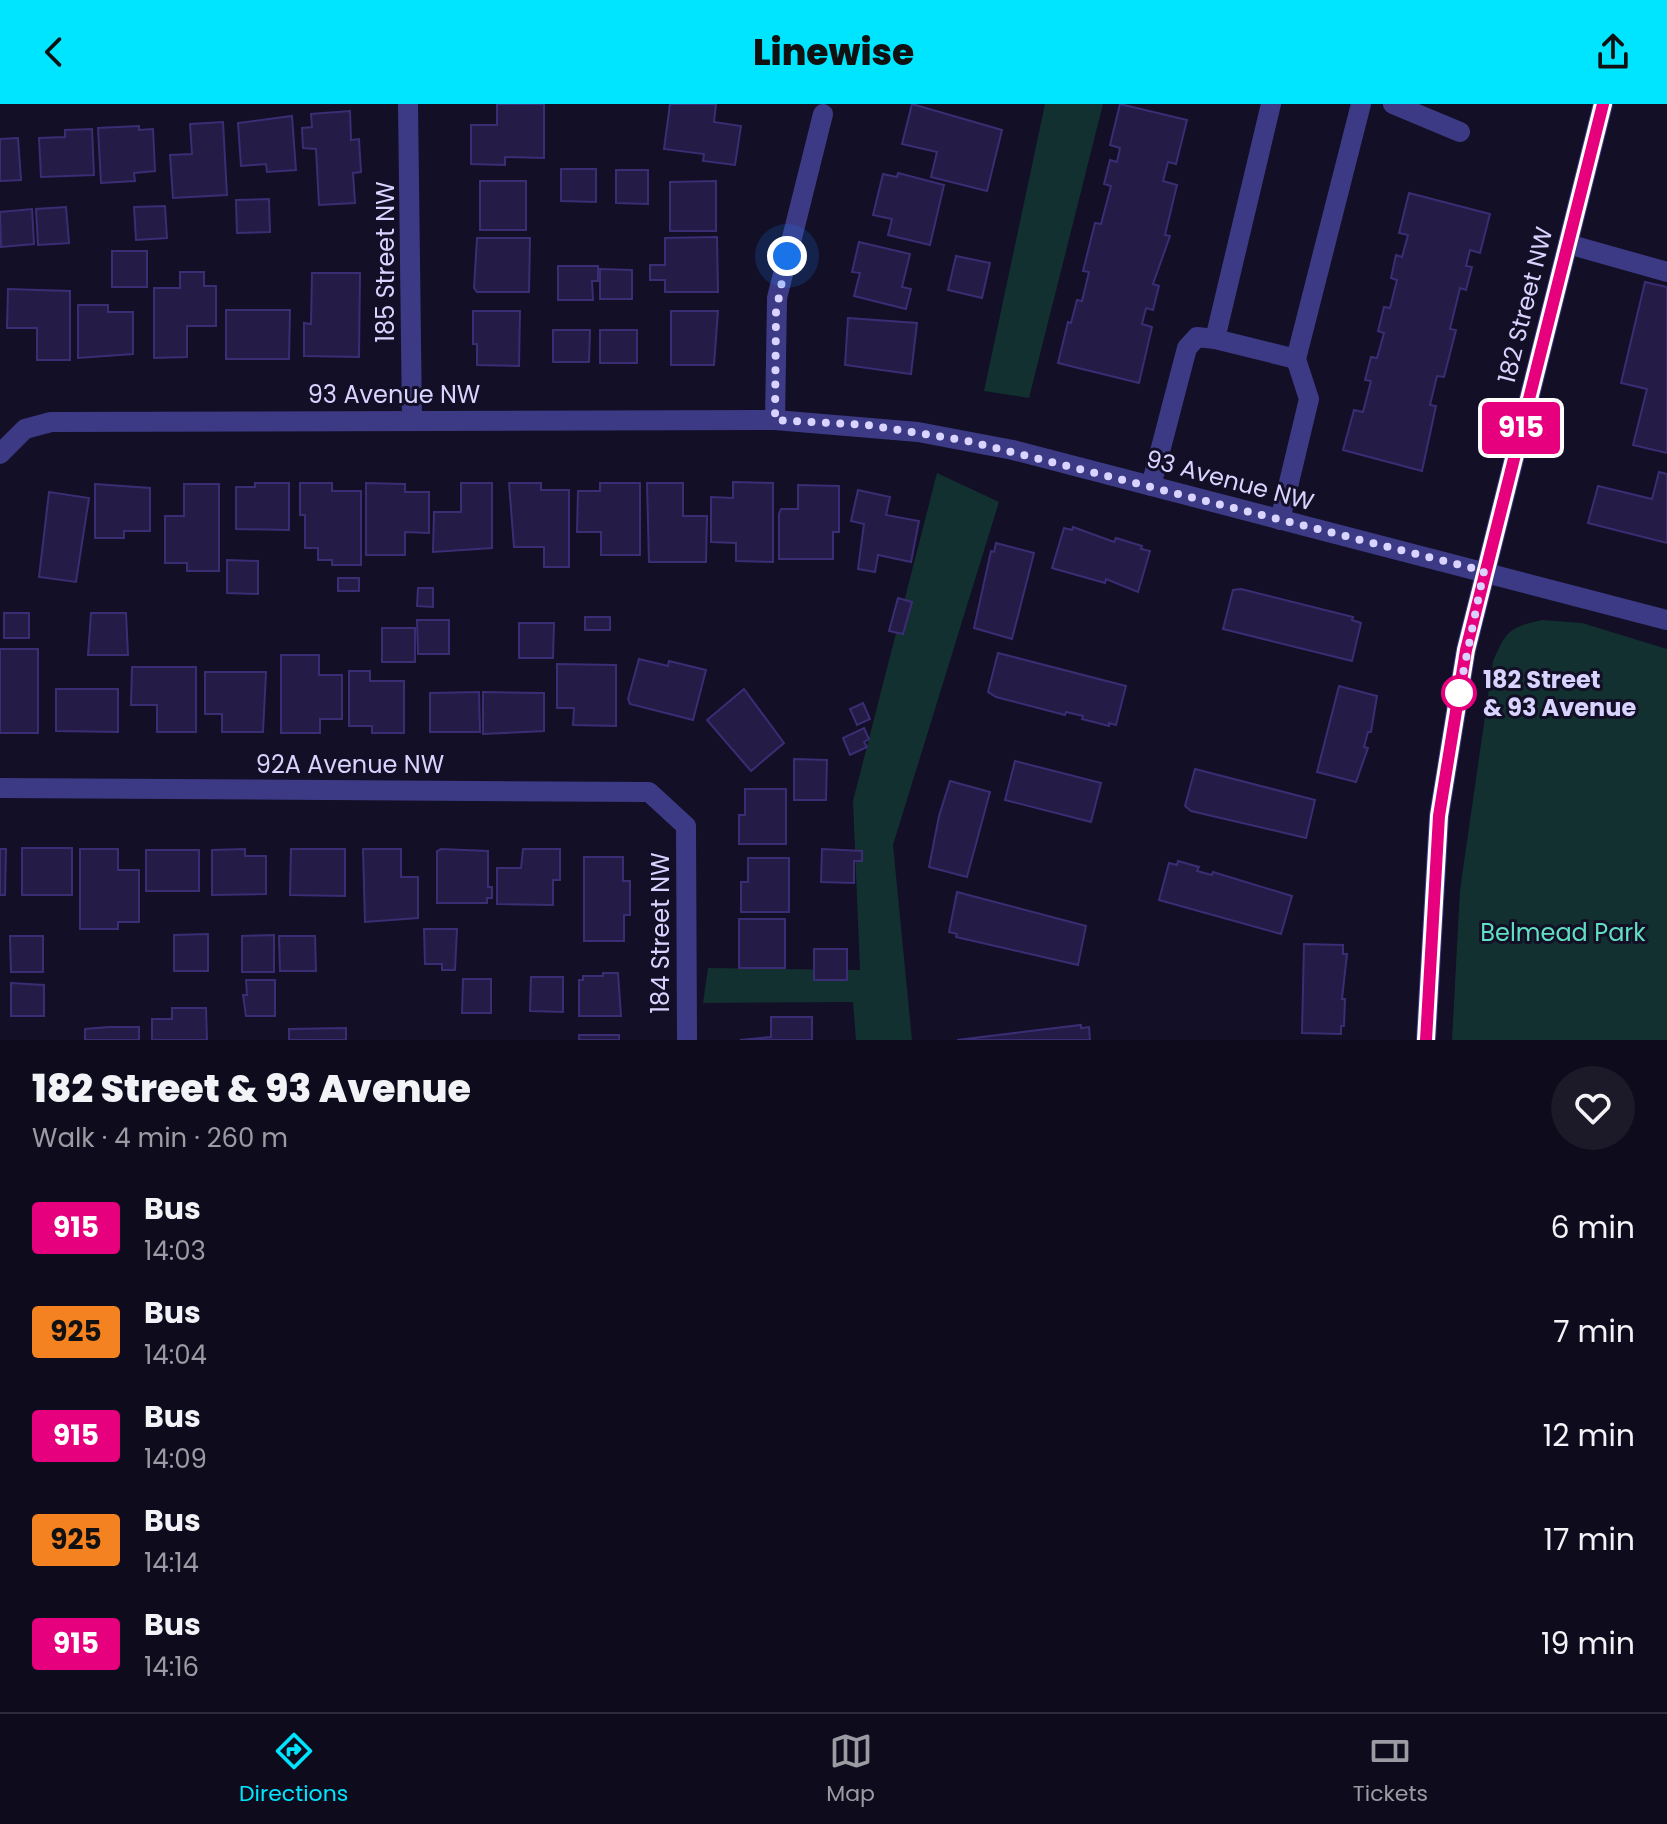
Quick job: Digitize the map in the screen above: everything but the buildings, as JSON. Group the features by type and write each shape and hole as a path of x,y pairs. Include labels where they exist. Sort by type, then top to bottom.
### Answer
{"street":[{"name":"185 Street NW","path":"408,104 412,420"},
{"path":"1215,339 1271,104"},
{"path":"1280,520 1309,399 1296,359 1361,104"},
{"path":"1393,104 1460,132"},
{"name":"182 Street NW","path":"1426,1040 1439,816 1466,650 1603,104"},
{"path":"775,420 777,298 823,114"},
{"path":"1568,244 1667,272"},
{"path":"1151,486 1187,348 1197,337 1296,359"},
{"name":"93 Avenue NW","path":"0,454 16,434 38,423 51,422 775,420 918,432 1013,450 1667,620"},
{"name":"92A Avenue NW","path":"0,788 649,792 686,826"},
{"name":"184 Street NW","path":"686,826 687,1040"}],"green space":[{"path":"1045,104 1103,104 1029,398 984,391"},
{"path":"937,473 999,502 893,845 912,1040 856,1040 853,1002 703,1003 708,968 860,970 853,801"},
{"name":"Belmead Park","path":"1542,620 1582,623 1667,649 1667,1040 1452,1040 1460,890 1493,661 1510,632"}],"bus line":[{"name":"915","path":"1426,1040 1439,816 1466,650 1603,104"}],"place":[{"name":"182 Street & 93 Avenue","path":"1459,693"}],"route":[{"path":"787,256 776,312 775,420 868,425 1013,450 1484,571 1459,693"}]}
